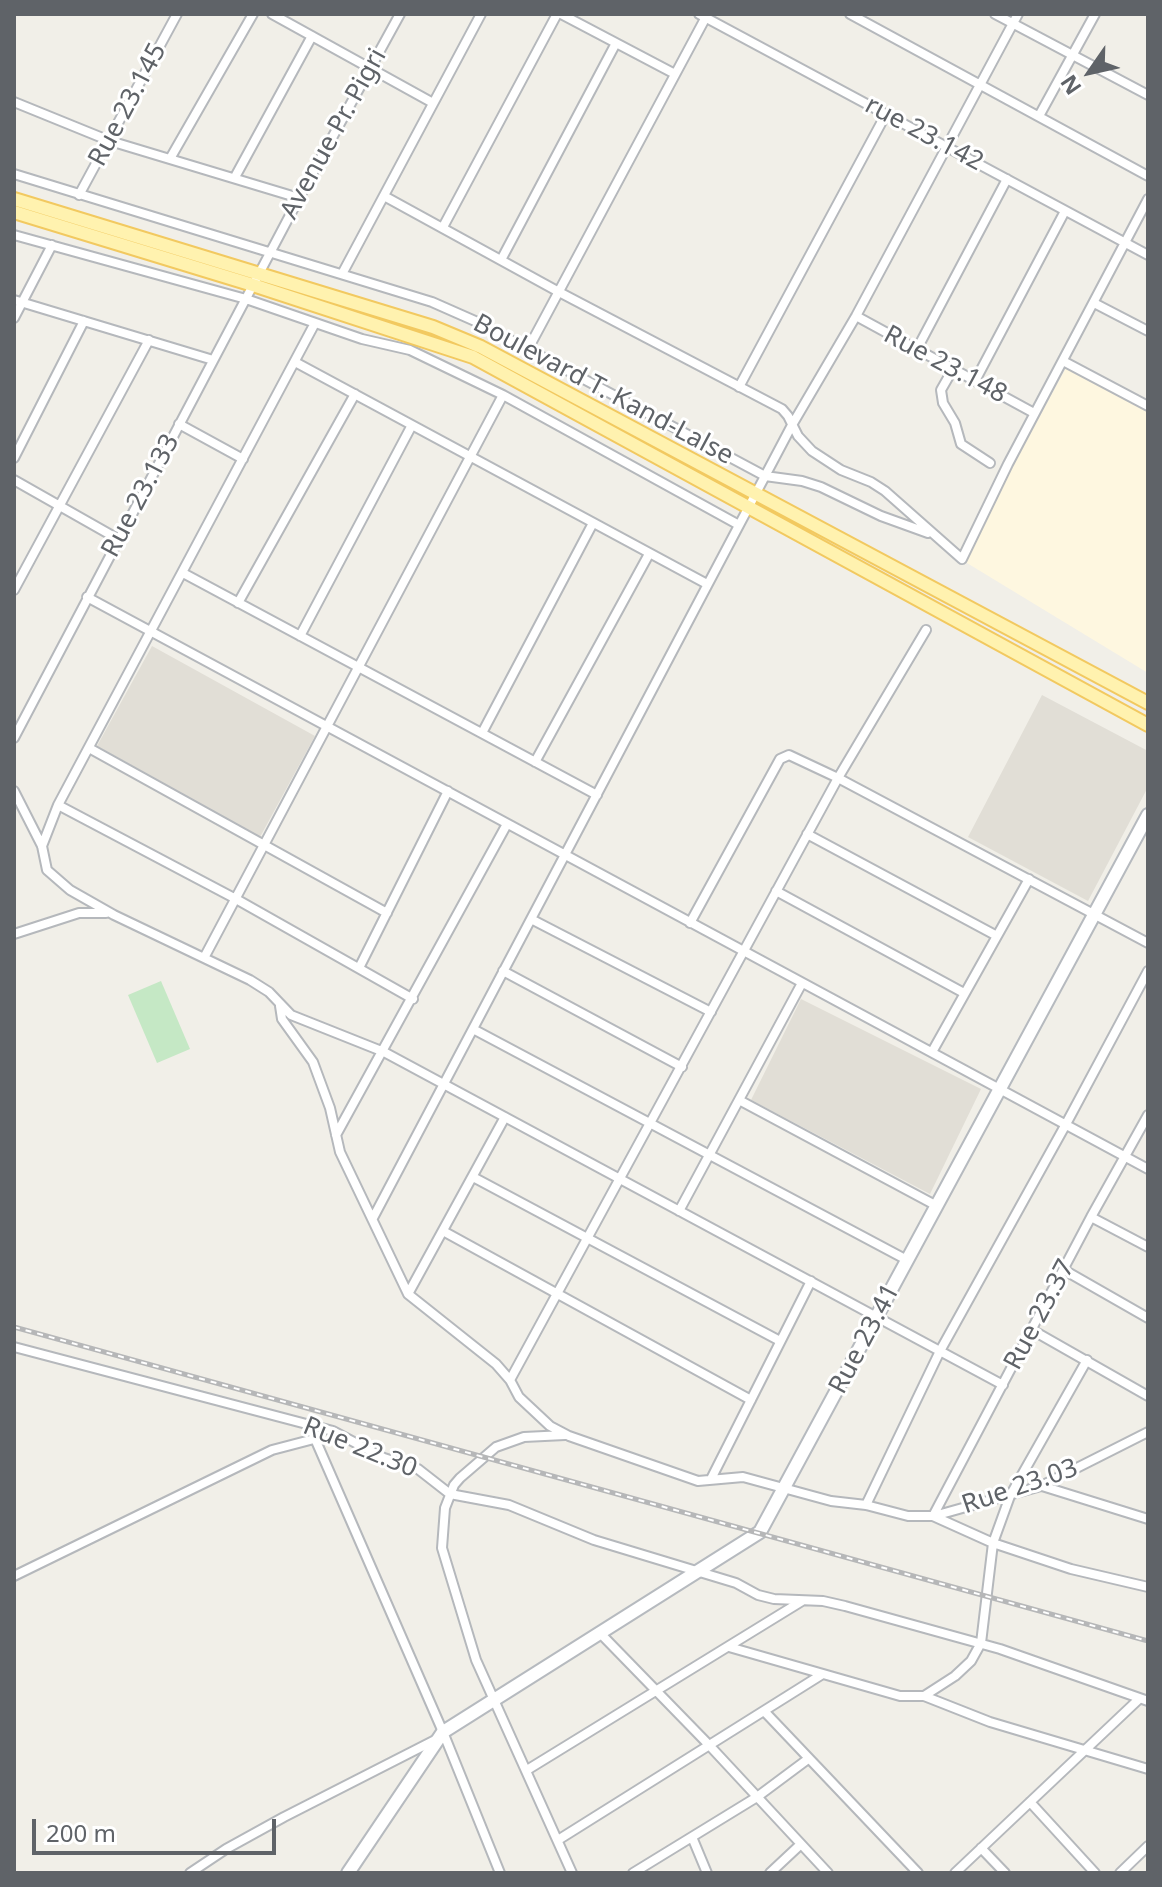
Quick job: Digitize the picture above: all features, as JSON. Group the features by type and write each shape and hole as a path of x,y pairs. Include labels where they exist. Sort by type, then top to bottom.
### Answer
{"main road":[{"path":"14,199 256,279 473,357 1148,725"},
{"path":"14,212 433,327 481,347 1148,703"}],"street":[{"name":"Rue 23.145","path":"79,195 177,14"},
{"path":"171,157 253,14"},
{"path":"272,14 433,103"},
{"name":"Avenue Pr. Pigri","path":"269,255 400,14"},
{"path":"342,274 481,14"},
{"path":"443,227 559,14 675,74"},
{"path":"850,14 1148,176"},
{"path":"995,14 1148,95"},
{"path":"373,1218 756,492 856,316 1018,14"},
{"path":"1039,116 1095,14"},
{"path":"528,349 704,15"},
{"name":"rue 23.142","path":"704,15 1148,255"},
{"path":"235,177 312,36"},
{"path":"501,260 616,43"},
{"path":"14,102 110,141 299,198"},
{"path":"739,387 886,114"},
{"name":"Boulevard T. Kand-Lalse","path":"14,174 269,255 432,302 528,349 765,476 821,487 881,516 933,535"},
{"path":"917,349 1007,179"},
{"path":"384,196 782,409 798,436 812,451 841,470 885,491 962,559 1034,413 1148,199"},
{"path":"975,381 1065,211"},
{"path":"14,235 246,299 362,339 410,350 503,395 739,525"},
{"path":"14,318 18,301 52,245"},
{"name":"Rue 23.133","path":"14,738 269,255"},
{"path":"18,301 213,360"},
{"path":"1094,303 1148,331"},
{"name":"Rue 23.148","path":"856,316 1034,413"},
{"path":"14,458 84,321"},
{"path":"42,846 58,805 315,323"},
{"path":"14,590 149,340"},
{"path":"1063,361 1148,406"},
{"path":"295,362 707,584"},
{"path":"953,369 941,390 943,403 955,423 961,444 990,463"},
{"path":"238,603 355,394"},
{"path":"205,956 503,395"},
{"path":"179,424 243,459"},
{"path":"300,636 412,425"},
{"path":"14,480 118,539"},
{"path":"482,733 593,523"},
{"path":"535,762 649,554"},
{"path":"183,573 597,795"},
{"path":"87,597 1148,1169"},
{"path":"510,1380 838,778 926,630"},
{"path":"89,748 387,913"},
{"path":"690,923 782,757 789,755 1148,943"},
{"path":"14,791 42,846 51,876 114,915 205,956 269,992 291,1015 384,1052 1003,1385"},
{"path":"359,968 448,791"},
{"path":"58,805 236,899 413,999"},
{"name":"Rue 23.41","path":"439,1736 760,1532 1148,815"},
{"path":"336,1135 507,824"},
{"path":"807,834 997,936"},
{"path":"932,1052 1029,879"},
{"path":"776,891 964,993"},
{"path":"14,934 79,913 94,911 114,915"},
{"path":"531,919 711,1012"},
{"path":"503,971 682,1067"},
{"path":"866,1505 940,1351 1148,971"},
{"path":"679,1211 802,983"},
{"path":"280,1006 282,1019 313,1062 330,1108 340,1152 408,1294 467,1338 510,1380 519,1397 537,1416 569,1436 691,1479 743,1477 831,1501 866,1505 908,1516 933,1516 993,1543 1071,1569 1148,1587"},
{"path":"473,1029 907,1260"},
{"path":"739,1100 937,1206"},
{"name":"Rue 23.37","path":"933,1516 1148,1115"},
{"path":"408,1294 505,1117"},
{"path":"473,1177 780,1341"},
{"path":"1091,1217 1148,1247"},
{"path":"443,1231 751,1400"},
{"path":"1064,1270 1148,1318"},
{"path":"711,1479 811,1281"},
{"path":"1032,1330 1148,1396"},
{"name":"Rue 22.30","path":"14,1347 333,1431 384,1458 418,1469 450,1494 496,1501 594,1540 736,1583 767,1598 834,1603 981,1643 1143,1700"},
{"path":"924,1696 955,1676 971,1661 981,1643 993,1543 1010,1496 1087,1360"},
{"path":"309,1425 500,1873"},
{"name":"Rue 23.03","path":"933,1516 1041,1486 1148,1432"},
{"path":"569,1436 539,1435 496,1447 460,1478 450,1494 442,1527 445,1564 476,1660 572,1873"},
{"path":"14,1576 272,1450 314,1439"},
{"path":"1041,1486 1148,1519"},
{"path":"527,1770 805,1599"},
{"path":"599,1632 828,1873"},
{"path":"729,1647 900,1696 924,1696 990,1722 1148,1769"},
{"path":"558,1840 821,1675"},
{"path":"955,1873 1083,1751 1143,1700"},
{"path":"764,1711 918,1873"},
{"path":"190,1873 284,1817 439,1736"},
{"path":"348,1873 439,1736"},
{"path":"635,1872 757,1797 808,1759"},
{"path":"1030,1802 1095,1873"},
{"path":"692,1837 707,1873"},
{"path":"770,1873 801,1844"},
{"path":"1120,1873 1148,1846"},
{"path":"981,1848 1005,1873"},
{"path":"1129,1864 1137,1873"}],"shaded area":[{"path":"1066,368 1148,411 1148,673 962,560"},
{"path":"152,646 315,736 260,837 97,746"},
{"path":"1042,695 1148,751 1148,787 1088,901 968,837"},
{"path":"801,999 981,1089 930,1194 751,1100"}],"green space":[{"path":"161,981 190,1049 157,1063 128,995"}],"railway":[{"path":"14,1327 1148,1641"}]}
